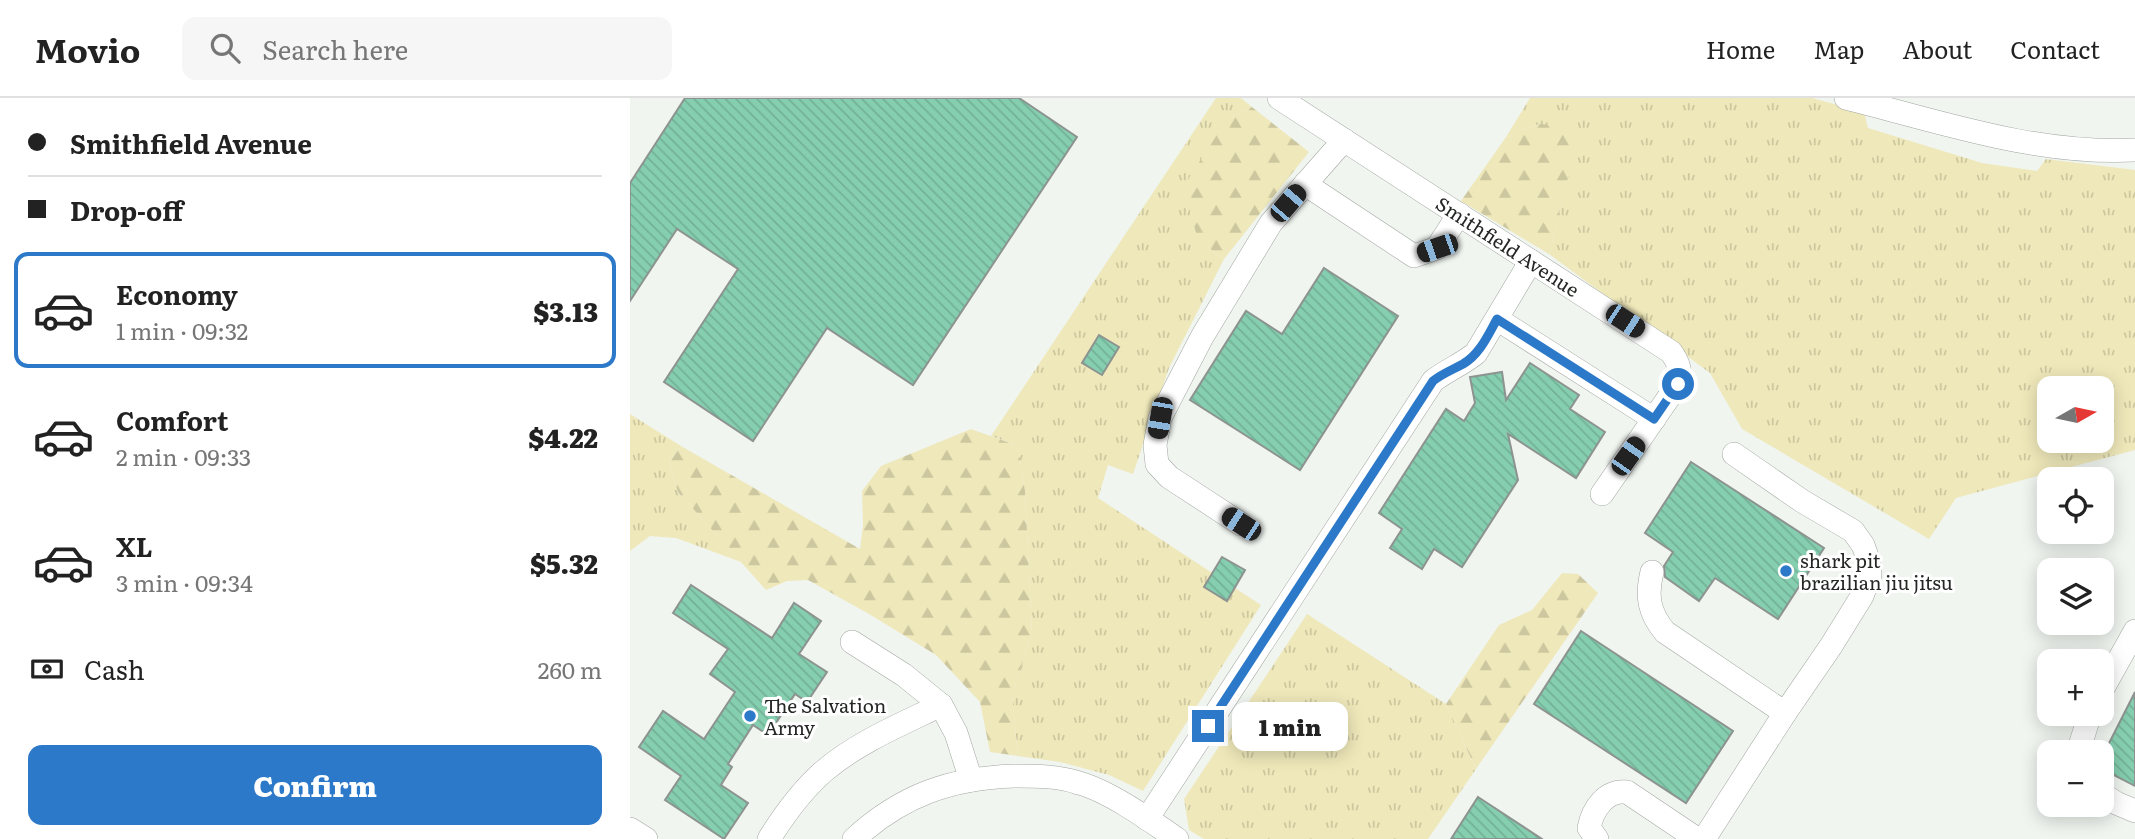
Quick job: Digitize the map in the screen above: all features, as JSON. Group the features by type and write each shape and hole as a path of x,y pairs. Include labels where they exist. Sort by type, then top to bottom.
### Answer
{"street":[{"name":"Smithfield Avenue","path":"1279,98 1671,352 1678,361 1681,372 1678,384 1602,494"},
{"path":"1846,98 2021,142 2059,148 2135,150"},
{"path":"1241,524 1169,477 1157,464 1155,445 1160,418 1202,337 1271,223 1344,140"},
{"path":"1305,184 1414,256 1437,248 1459,214"},
{"path":"1147,819 1433,381 1476,353 1531,261"},
{"path":"1497,319 1654,419"},
{"path":"1704,839 1831,646 1861,596 1870,575 1863,545 1853,531 1802,501 1734,454"},
{"path":"1653,572 1648,587 1649,606 1655,620 1665,632 1785,713"},
{"path":"2114,669 2135,631"},
{"path":"852,642 904,675 942,705 956,733 971,780"},
{"path":"769,839 784,815 823,772 870,740 942,705"},
{"path":"854,839 890,810 952,783 982,777 1050,776 1082,783 1177,839"},
{"path":"1597,839 1589,828 1591,816 1603,799 1617,791 1627,792 1696,839"},
{"path":"2114,802 2135,811"},
{"path":"630,829 646,839"}],"green space":[{"path":"1216,98 1241,98 1252,107 1227,119 1198,240 1224,259 1169,368 1133,474 1108,465 1098,498 1261,605 1143,791 1109,775 1060,762 1018,756 1012,696 1032,633 1025,491 1018,446 991,436"},
{"path":"1530,98 1812,98 1864,112 1868,128 1982,163 2037,171 2046,159 2135,170 2135,450 2072,467 2037,467 2037,476 1956,498 1929,539 1742,429 1710,373 1549,254 1576,144 1539,124 1506,137"},
{"path":"1252,107 1309,152 1224,259 1198,240 1190,211 1187,181 1227,119"},
{"path":"1539,124 1568,126 1576,145 1549,254 1461,201 1506,137"},
{"path":"630,414 681,446 669,463 678,492 741,562 676,538 650,536 630,551"},
{"path":"971,429 1018,446 1025,491 1032,633 1012,696 1018,756 990,752 980,702 936,655 808,580 787,581 766,590 678,492 669,463 681,446 860,549 863,525 862,491 881,466"},
{"path":"1562,573 1578,574 1598,593 1476,769 1446,704 1499,625 1532,610"},
{"path":"1307,614 1446,704 1476,769 1428,839 1204,839 1189,830 1184,799"}],"building":[{"path":"685,98 1019,98 1077,137 913,385 827,328 753,441 664,382 738,269 677,229 630,301 630,183"},
{"path":"1324,268 1398,316 1300,470 1190,400 1246,311 1282,334"},
{"path":"1099,335 1119,347 1102,375 1082,363"},
{"path":"1530,363 1579,395 1570,409 1605,432 1576,478 1508,434 1518,480 1462,567 1434,549 1422,569 1390,548 1402,529 1379,513 1446,409 1464,421 1475,403 1470,377 1502,372 1506,400"},
{"path":"1691,462 1824,548 1778,619 1715,578 1699,601 1665,577 1664,566 1673,552 1645,533"},
{"path":"1222,557 1245,570 1227,601 1204,587"},
{"name":"The Salvation Army","path":"691,585 772,638 794,603 821,621 799,654 827,672 807,702 795,694 768,735 753,725 728,764 732,767 721,785 748,803 724,839 665,800 681,776 639,747 663,711 704,739 735,692 710,674 728,649 673,613"},
{"path":"1581,631 1733,731 1686,803 1534,704"},
{"path":"2135,692 2135,786 2114,775 2114,740 2111,740"},
{"path":"1478,797 1542,839 1451,839"}],"place":[{"name":"shark pit brazilian jiu jitsu","path":"1786,571"},
{"name":"The Salvation Army","path":"750,716"}],"route":[{"path":"1208,726 1433,381 1476,353 1497,319 1654,419 1678,384"}]}
